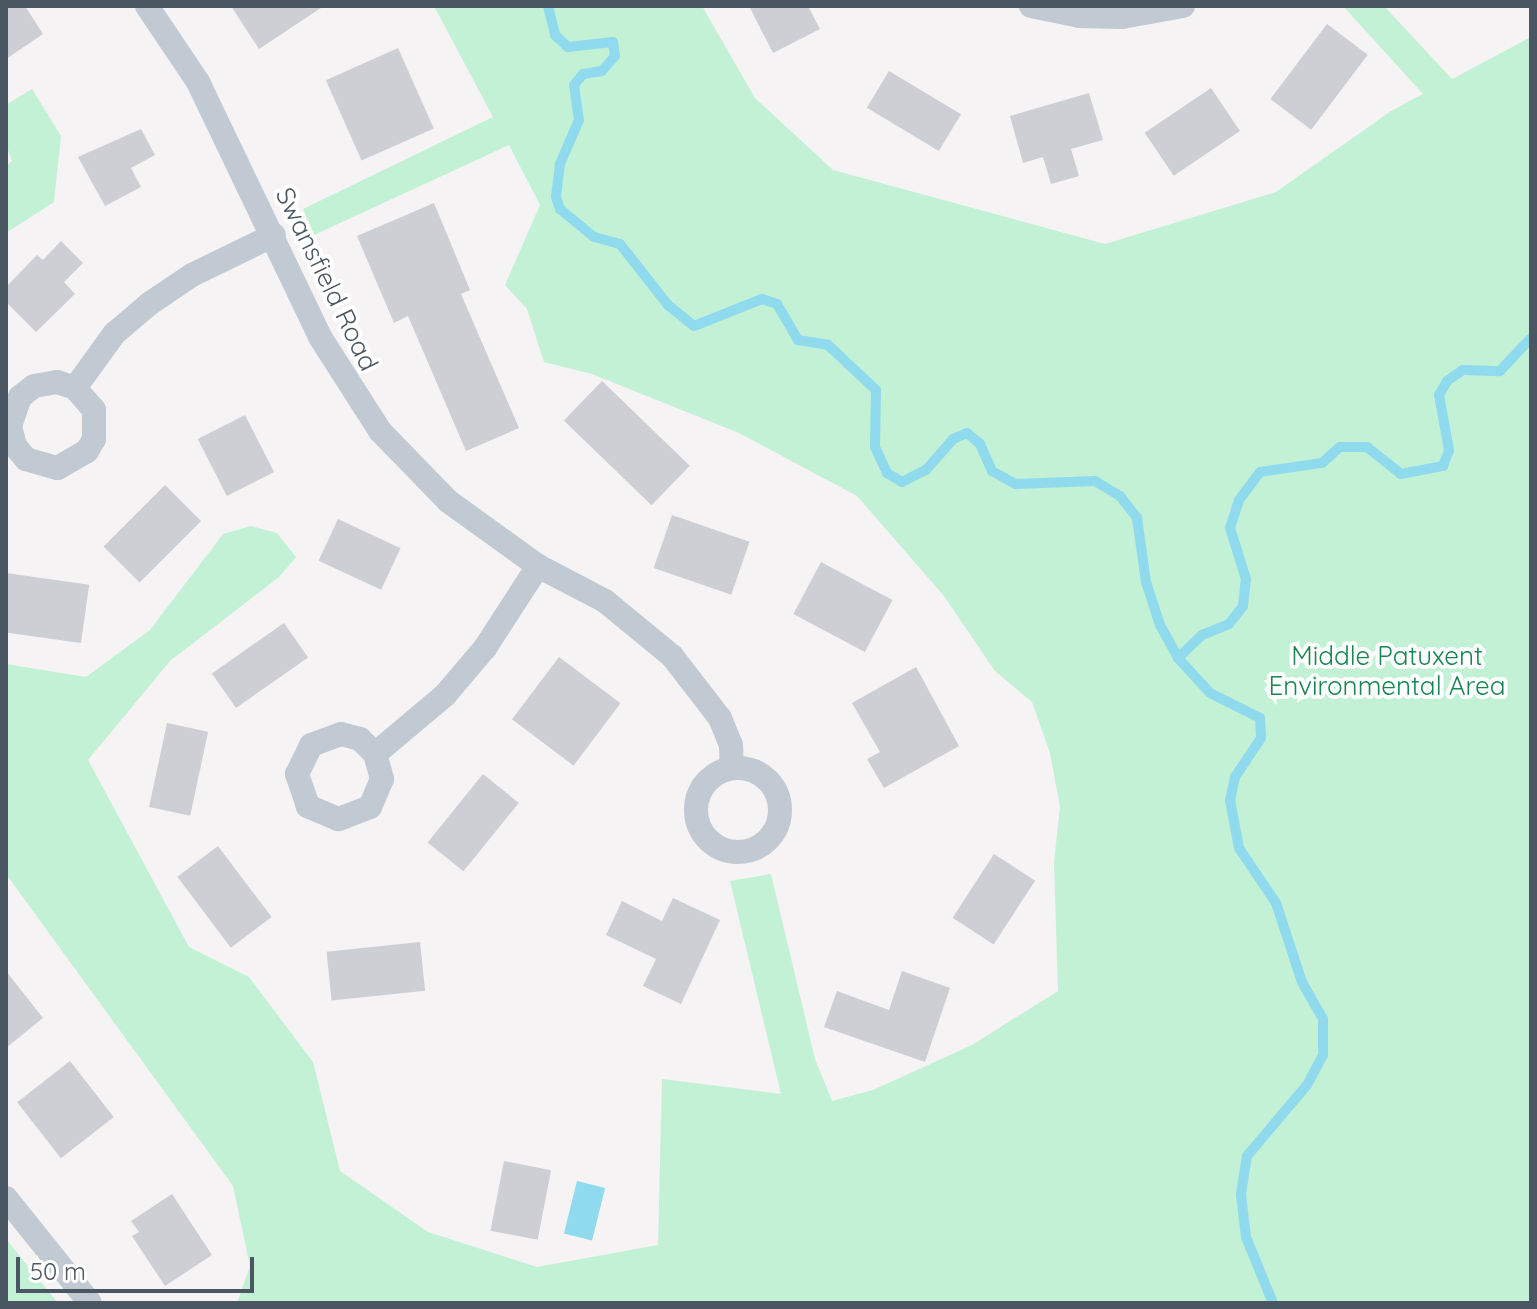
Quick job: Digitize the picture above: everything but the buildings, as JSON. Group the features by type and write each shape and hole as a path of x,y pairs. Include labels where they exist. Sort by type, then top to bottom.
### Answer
{"street":[{"name":"Swansfield Road","path":"147,6 198,82 274,235 320,337 380,431 448,501 538,566 605,601 672,656 720,718 731,745 732,768"},
{"path":"1031,6 1080,16 1122,17 1183,6"},
{"path":"75,388 114,334 149,304 192,275 274,235"},
{"path":"375,754 445,695 485,648 538,566"},
{"path":"6,1198 90,1303"}],"green space":[{"name":"Middle Patuxent Environmental Area","path":"434,6 702,6 755,98 833,170 1105,244 1276,192 1391,111 1423,94 1343,6 1384,6 1452,79 1531,37 1531,1303 237,1303 250,1266 233,1186 6,874 6,664 86,677 150,630 223,534 251,526 277,533 296,557 279,577 170,661 88,760 189,947 249,977 313,1062 340,1171 428,1232 537,1267 658,1245 662,1079 781,1094 730,881 771,874 815,1059 832,1101 873,1090 972,1045 1058,991 1054,862 1060,807 1050,753 1032,702 995,671 944,596 857,496 739,433 592,374 544,362 527,309 505,285 540,205 509,145 314,235 303,209 493,117"},
{"path":"32,89 61,136 54,202 6,233 6,166 12,161 6,145 6,105"},
{"path":"6,1239 58,1303 6,1303"}],"water":[{"path":"577,1181 605,1188 592,1240 564,1233"}],"waterway":[{"path":"548,6 555,35 568,47 613,42 615,56 602,71 583,74 574,85 579,120 560,164 556,197 560,209 594,237 620,244 668,305 694,326 762,299 777,304 798,340 828,345 876,390 875,447 887,473 902,482 926,470 953,439 967,433 980,444 992,471 1015,484 1095,481 1120,496 1137,518 1146,582 1160,625 1178,658 1210,693 1260,718 1261,738 1235,777 1230,800 1239,848 1276,903 1302,982 1323,1019 1323,1055 1307,1085 1247,1156 1241,1195 1246,1237 1273,1303"},
{"path":"1178,658 1202,635 1229,624 1243,606 1246,579 1230,528 1239,500 1260,472 1322,463 1340,447 1367,447 1401,474 1443,466 1449,450 1439,395 1447,381 1463,370 1500,371 1531,338"}]}
